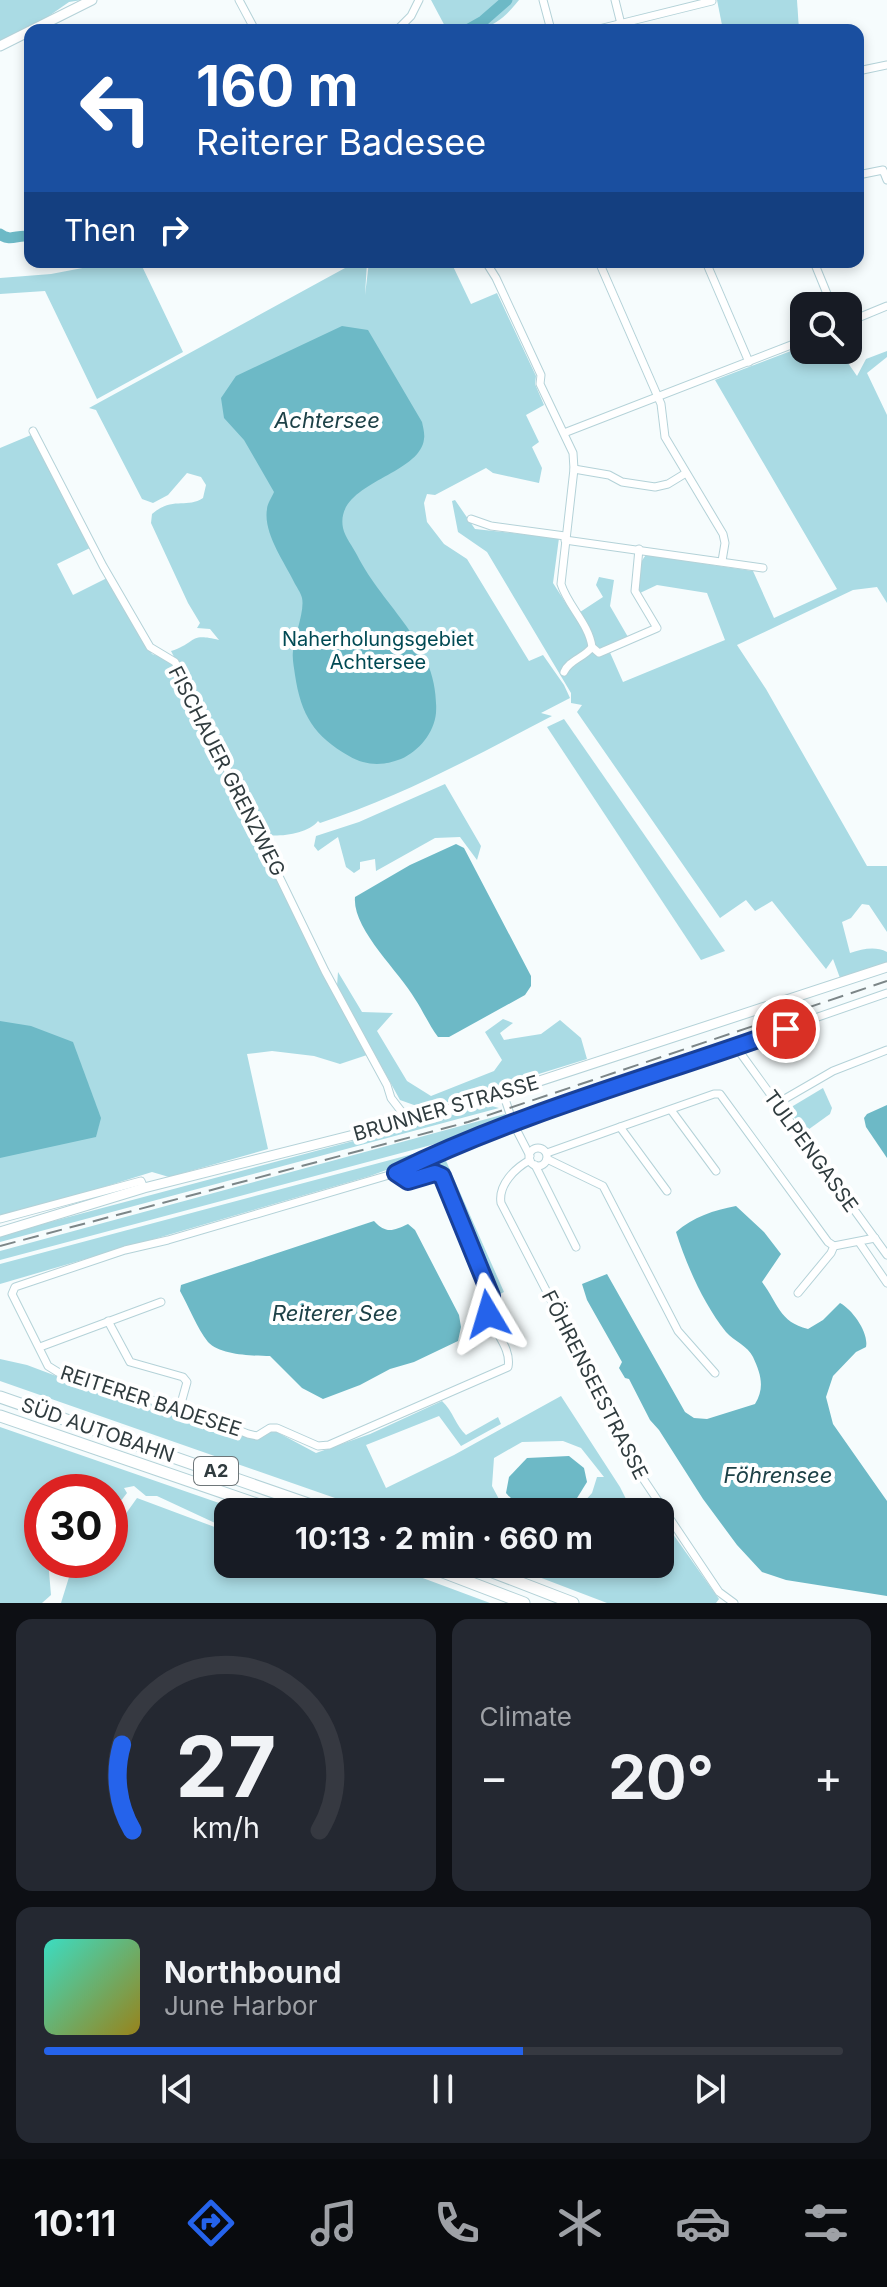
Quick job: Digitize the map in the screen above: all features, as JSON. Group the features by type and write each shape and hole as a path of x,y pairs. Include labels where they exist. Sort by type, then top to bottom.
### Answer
{"highway":[{"name":"SÜD AUTOBAHN","path":"0,1397 291,1498"},
{"name":"SÜD AUTOBAHN","path":"0,1416 239,1498"},
{"path":"459,1578 524,1603"},
{"path":"508,1578 573,1603"}],"main road":[{"path":"44,24 92,0"},
{"path":"0,46 24,34"},
{"name":"BRUNNER STRASSE","path":"0,1232 144,1188 503,1093 887,967"}],"street":[{"path":"239,0 252,24"},
{"path":"403,24 419,0"},
{"path":"543,0 549,24"},
{"path":"615,0 621,24 712,1"},
{"path":"864,70 887,65"},
{"path":"864,174 883,170 887,180"},
{"path":"490,268 541,375 540,384 573,453 574,469 561,584 595,650"},
{"path":"602,268 663,412 665,437 723,534 722,561"},
{"path":"709,268 749,362"},
{"path":"816,268 826,292"},
{"path":"862,316 887,306"},
{"path":"564,433 790,346"},
{"name":"FISCHAUER GRENZWEG","path":"33,431 103,566 150,647 175,662 325,971 387,1085 391,1098 408,1120"},
{"path":"574,469 655,487 668,484 686,473"},
{"path":"471,519 491,526 763,568"},
{"path":"564,672 567,665 586,654 657,628 635,591 639,549"},
{"name":"REITERER BADESEE","path":"396,1173 408,1181 435,1173 442,1176 491,1296 488,1314 510,1358 508,1367 329,1445 318,1446 277,1428 270,1428 257,1436 248,1434 180,1407 109,1391 58,1373 48,1366 12,1294 15,1287 125,1250 396,1173 447,1148 513,1123 887,993"},
{"name":"TULPENGASSE","path":"736,1047 887,1255"},
{"path":"776,1104 833,1071 887,1050"},
{"path":"503,1093 513,1123 576,1247"},
{"path":"532,1160 544,1164 547,1156 714,1094 724,1097 828,1242 834,1246 875,1238"},
{"path":"671,1110 716,1171"},
{"path":"620,1127 667,1191"},
{"path":"521,1139 603,1186 678,1331 715,1373"},
{"name":"FÖHRENSEESTRASSE","path":"538,1148 532,1151 532,1160 504,1184 500,1190 501,1203 644,1480 719,1592 734,1603"},
{"path":"0,1219 141,1181 144,1188"},
{"name":"TULPENGASSE","path":"859,1242 887,1283"},
{"path":"798,1293 834,1246"},
{"path":"40,1347 161,1302"},
{"path":"108,1321 130,1362 183,1377 187,1382 180,1407"}],"green space":[{"path":"0,0 82,0 69,2 34,24 24,24 24,29 0,41"},
{"path":"431,0 519,0 493,24 444,24"},
{"path":"717,0 797,0 799,24 722,24"},
{"path":"82,268 143,268 183,352 97,399 45,291 0,294 0,278"},
{"name":"Naherholungsgebiet Achtersee","path":"345,268 367,268 365,295 368,268 454,268 471,304 497,293 536,376 535,384 544,405 526,415 539,442 532,447 542,468 539,483 493,473 486,468 435,495 427,494 424,503 427,522 444,544 467,559 529,661 543,655 570,698 541,713 552,716 410,788 351,812 320,823 318,821 301,832 265,835 171,651 197,638 219,640 210,629 197,628 200,623 151,523 152,514 166,505 191,503 203,498 206,485 201,477 187,473 168,495 153,503 142,499 96,410 89,408"},
{"path":"790,351 790,364 849,364 857,376 866,359 887,351 887,357 867,373 887,415 887,603 877,587 853,590 737,645 766,689 867,866 887,866 887,932 869,905 862,904 851,918 842,922 850,953 882,950 887,952 887,964 840,978 833,959 826,969 772,901 755,911 746,900 720,918 577,712 582,705 571,703 571,693 487,552 458,532 452,501 455,500 475,529 559,538 553,583 574,616 603,597 596,585 599,577 614,580 610,606 628,637 608,648 623,682 725,640 707,593 657,585 640,593 639,568 646,555 753,571 774,618 837,589 715,380"},
{"path":"31,435 92,547 57,564 73,595 107,578 152,654 173,661 266,858 367,1055 340,1064 314,1056 272,1051 247,1054 268,1149 169,1177 152,1172 0,1215 0,448"},
{"path":"564,719 725,951 701,960 547,727"},
{"path":"445,784 481,846 477,860 460,837 435,838 376,871 375,859 360,862 360,869 354,873 346,867 338,837 318,851 314,846 316,836 359,822"},
{"path":"338,972 362,1012 393,1013 377,1031 407,1081 431,1096 494,1071 502,1060 485,1032 503,1019 513,1023 500,1033 504,1040 541,1034 560,1020 581,1038 587,1059 425,1109 400,1100 337,986"},
{"path":"823,1088 832,1108 830,1114 805,1132 788,1109"},
{"path":"488,1105 499,1108 0,1242 0,1237 46,1223"},
{"path":"505,1114 505,1120 435,1144 0,1260 0,1251"},
{"path":"424,1151 438,1151 370,1176 0,1284 0,1264"},
{"path":"443,1154 504,1292 498,1295 442,1167 413,1175 409,1170"},
{"path":"0,1359 27,1365 96,1391 177,1409 230,1433 255,1439 275,1431 316,1453 370,1434 442,1401 466,1435 498,1417 501,1424 461,1446 439,1416 366,1445 386,1488 454,1455 561,1396 626,1498 588,1498 597,1477 604,1477 581,1448 563,1441 522,1442 494,1458 492,1486 498,1498 335,1498 0,1381"},
{"path":"0,1427 214,1501 214,1522 157,1496 146,1496 134,1486 128,1487 128,1474 24,1474 24,1578 50,1578 51,1595 42,1603 0,1603"},
{"path":"137,1498 214,1527 214,1578 423,1578 490,1603 61,1603 69,1578 128,1578 128,1511"},
{"path":"674,1536 719,1599 716,1603 607,1603 542,1578 674,1578"}],"water":[{"name":"Achtersee","path":"342,326 368,330 422,422 424,433 419,452 364,489 351,500 344,512 343,528 347,538 420,648 435,689 435,720 424,740 408,756 381,764 362,762 337,748 318,732 305,713 293,657 302,598 268,528 267,507 274,492 244,440 224,418 221,398 236,376"},
{"path":"456,844 464,848 531,976 531,986 525,995 449,1037 438,1037 408,988 368,936 356,909 355,897 410,865"},
{"path":"0,1021 31,1026 73,1042 101,1118 96,1137 0,1158"},
{"path":"887,1105 887,1158 866,1127 864,1118"},
{"name":"Föhrensee","path":"736,1206 764,1232 781,1254 762,1282 785,1317 808,1329 823,1320 840,1303 855,1316 863,1329 866,1347 856,1352 833,1376 826,1397 833,1424 887,1501 887,1596 786,1580 762,1572 737,1545 703,1499 650,1420 629,1379 619,1368 622,1362 587,1300 582,1284 607,1274 685,1412 694,1418 707,1419 755,1404 761,1381 753,1357 726,1332 710,1309 676,1232 704,1215"},
{"name":"Reiterer See","path":"374,1221 386,1230 408,1224 415,1230 459,1315 461,1327 458,1341 323,1399 302,1388 270,1356 237,1354 213,1346 200,1330 180,1291 181,1285"},
{"path":"569,1456 584,1468 587,1482 577,1498 511,1498 506,1493 509,1477 527,1458"}],"waterway":[{"path":"478,24 507,0"},
{"path":"0,234 8,238 24,236"}],"railway":[{"path":"0,1246 468,1122 887,981"}],"route":[{"path":"488,1314 491,1296 442,1176 435,1173 408,1181 396,1173 447,1148 513,1123 786,1029"}]}
